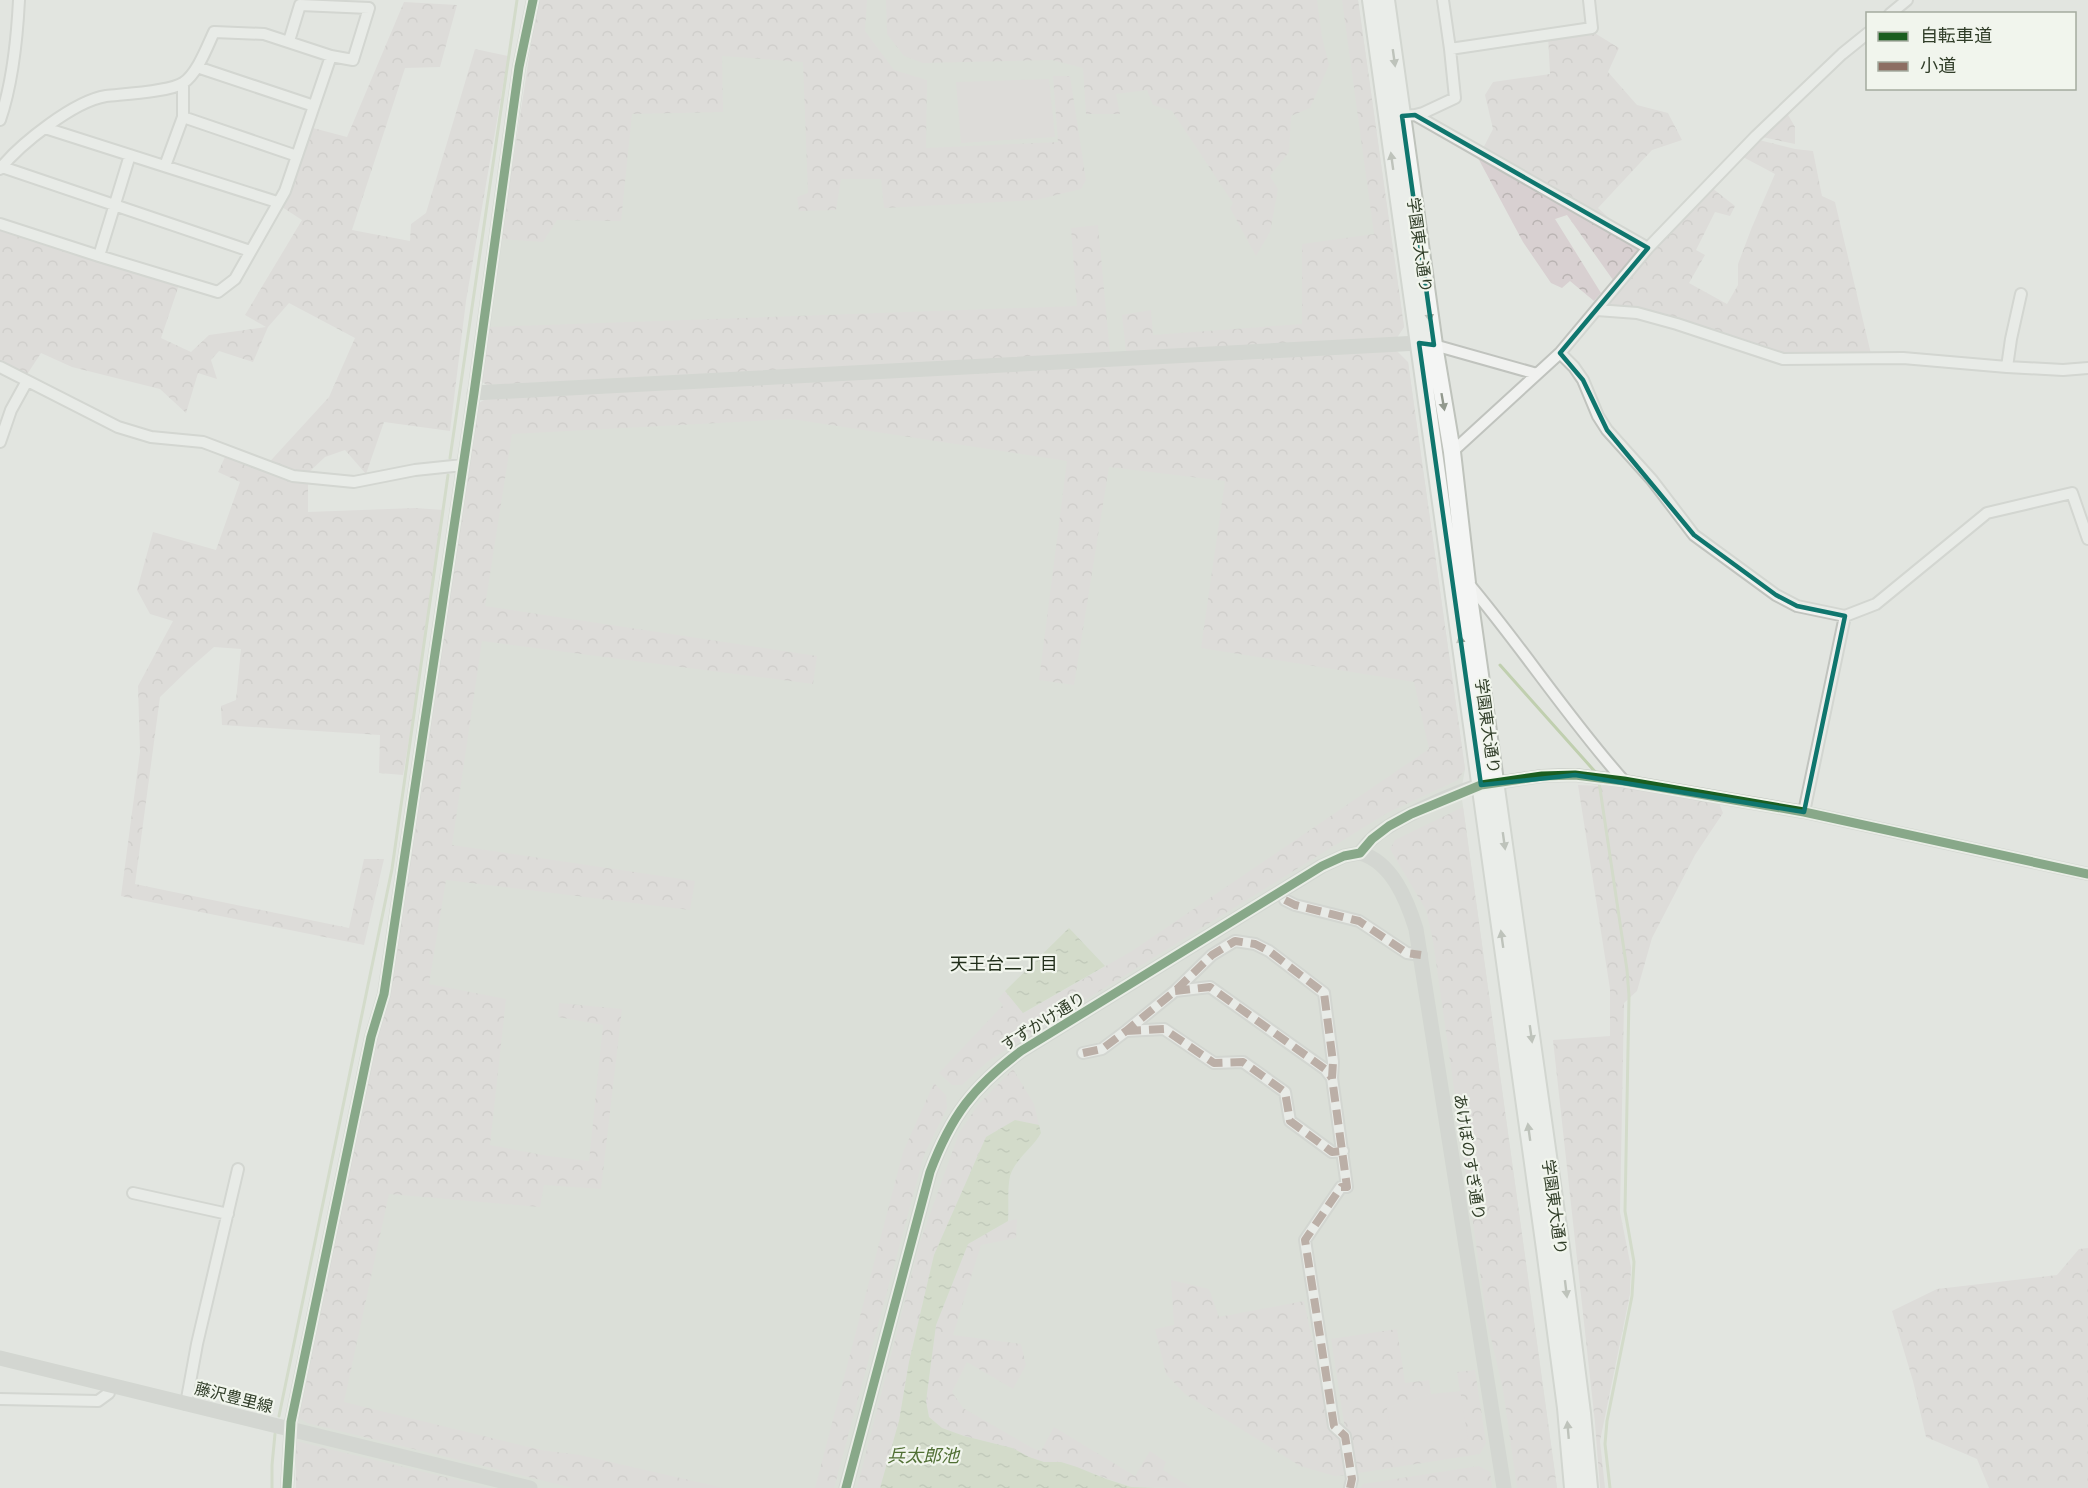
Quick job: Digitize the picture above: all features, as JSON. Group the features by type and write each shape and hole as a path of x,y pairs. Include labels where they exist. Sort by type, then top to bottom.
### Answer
{"main road":[{"name":"学園東大通り","path":"1371,0 1426,344 1489,784 1561,1248 1589,1488"},
{"name":"学園東大通り","path":"1386,0 1408,115 1426,344 1452,452 1489,784 1566,1408 1573,1488"}],"street":[{"path":"0,120 15,48 18,0"},
{"path":"287,1488 290,1429 371,1037 384,994 474,393 519,67 533,0"},
{"path":"1408,115 1455,98 1443,0"},
{"path":"1450,50 1592,28 1589,0"},
{"path":"1892,12 1907,0"},
{"path":"250,251 1,168 45,128 78,106 103,97 154,91 183,83 197,67 214,32 264,34 331,56 352,60 369,8 300,5 289,41"},
{"path":"1452,452 1560,353 1648,248 1756,136 1842,54 1866,35"},
{"path":"0,224 218,292 235,279 285,191 331,56"},
{"path":"197,67 314,106"},
{"path":"165,166 183,117 183,83"},
{"path":"1408,115 1648,248"},
{"path":"183,117 297,156"},
{"path":"45,128 277,202"},
{"path":"99,256 130,155"},
{"path":"2007,367 2021,294"},
{"path":"1597,310 1637,313 1783,359 1903,358 2007,367 2063,370 2088,368"},
{"path":"474,393 1426,344 1537,374"},
{"path":"1560,353 1583,380 1598,416 1607,430 1652,480 1694,536 1786,601 1797,606 1845,616 1876,604 1987,513 2072,493 2088,539"},
{"path":"0,368 118,427 151,437 203,442 293,476 354,482 415,470 463,465"},
{"path":"0,442 11,410 27,381"},
{"path":"1467,583 1499,620 1595,749 1623,780"},
{"path":"1804,812 1845,616"},
{"path":"1489,784 1542,776 1575,775 1623,780 1804,812 2088,874"},
{"name":"すずかけ通り","path":"846,1488 930,1172 945,1136 963,1105 988,1078 1021,1051 1322,866 1344,856 1360,853 1372,839 1389,826 1412,814 1489,784"},
{"name":"あけぼのすぎ通り","path":"1360,853 1375,860 1390,873 1410,909 1416,929 1504,1488"},
{"path":"1285,900 1294,905 1359,921 1407,953 1421,954"},
{"path":"1083,1053 1102,1049 1174,991 1212,955 1235,941 1255,944 1269,951 1324,993 1333,1062 1332,1078 1347,1187 1341,1187 1305,1240 1334,1426 1345,1436 1352,1479 1350,1488"},
{"path":"1174,991 1210,987 1325,1069 1332,1078"},
{"path":"1126,1031 1164,1029 1215,1063 1243,1062 1285,1092 1290,1121 1332,1152 1343,1150"},
{"path":"186,1404 197,1344 238,1169"},
{"path":"133,1193 228,1214"},
{"name":"藤沢豊里線","path":"0,1358 530,1488"},
{"path":"0,1399 98,1401 109,1393 110,1385"}],"highlighted area":[{"path":"1415,115 1648,248 1560,353 1583,380 1607,430 1694,535 1776,595 1797,606 1845,616 1804,812 1575,775 1481,785 1419,343 1434,345 1402,116"}],"shaded area":[{"path":"538,0 1358,0 1404,327 1396,339 487,385 481,381"},
{"path":"1408,362 1465,769 1461,792 1557,1488 296,1488 296,1441 299,1418 377,1038 391,988 477,404"}],"green space":[{"path":"538,0 867,0 865,31 894,70 927,80 926,148 1058,142 1053,76 1070,76 1086,180 1081,189 1036,200 884,208 881,179 841,179 836,210 799,211 797,197 808,193 803,62 722,56 723,112 632,114 621,221 557,220 543,242 501,239"},
{"path":"886,0 1317,0 1322,37 1329,65 1310,108 1291,116 1289,152 1270,176 1278,189 1270,232 1256,256 1230,208 1233,203 1172,111 1153,105 1147,90 1116,94 1120,114 1086,114 1083,68 1052,60 923,63 904,56 887,34"},
{"path":"1342,0 1358,0 1404,327 1396,339 1126,352 1122,315 1151,310 1153,335 1302,324 1302,244 1374,234"},
{"path":"404,2 457,5 440,67 405,68 352,230 410,241 411,224 426,213 475,49 508,56 466,301 450,431 384,422 366,474 345,450 325,457 308,473 308,512 415,508 444,510 403,775 379,773 380,735 222,725 221,706 236,700 241,649 214,647 160,697 135,884 349,928 364,859 384,859 364,945 121,896 140,752 138,686 173,621 150,614 137,590 153,532 216,550 240,482 218,472 225,457 263,469 329,397 355,338 289,303 268,327 253,362 219,351 211,360 217,379 198,373 186,413 160,389 72,367 41,353 26,376 0,363 0,228 179,285 161,338 191,352 209,335 266,327 245,315 302,220 282,207 293,185 313,128 347,137"},
{"path":"1593,32 1619,48 1608,72 1637,105 1668,113 1682,140 1652,150 1598,208 1642,248 1613,280 1567,215 1555,219 1601,293 1594,301 1570,281 1562,288 1551,283 1523,242 1478,158 1493,129 1485,95 1493,82 1550,74 1548,35"},
{"path":"1049,79 1055,137 961,143 956,82"},
{"path":"1787,113 1795,127 1795,144 1762,137"},
{"path":"1759,140 1813,151 1822,196 1835,202 1871,354 1779,353 1610,305 1610,302 1653,248 1712,188 1735,206 1730,216 1715,212 1696,250 1705,255 1689,283 1727,304 1738,285 1738,264 1775,174 1743,157"},
{"path":"1098,225 1110,353 487,385 481,381 489,327 1077,306 1071,228"},
{"path":"1397,351 1408,362 1465,769 1458,780 1387,813 1035,1031 987,1062 962,1085 952,1085 939,1073 1003,1005 998,999 1005,991 1024,1013 1132,951 1429,749 1414,682 1201,648 1225,481 1109,467 1074,685 1039,680 1067,461 791,419 512,434 485,606 817,656 813,684 482,641 452,845 695,881 690,910 446,880 429,984 506,999 490,1145 589,1161 603,1025 558,1017 559,1003 622,1009 601,1189 544,1185 540,1207 389,1194 344,1402 541,1450 580,1455 724,1488 573,1488 307,1423 299,1418 377,1038 391,988 477,404 489,397"},
{"path":"1578,785 1629,787 1719,803 1723,813 1695,855 1652,938 1637,991 1624,1003 1620,1212 1631,1267 1630,1294 1600,1441 1605,1488 1600,1488 1595,1423 1553,1040 1610,1036 1610,989"},
{"path":"1463,807 1557,1488 1517,1488 1503,1390 1487,1321 1433,941 1426,910 1390,849 1395,840"},
{"path":"1013,1069 1034,1104 1039,1125 1015,1120 986,1137 934,1255 909,1362 899,1421 880,1488 857,1488 920,1242 959,1133 978,1105"},
{"path":"934,1083 946,1095 947,1108 924,1155 834,1488 815,1488 903,1152"},
{"path":"1017,1219 1016,1238 981,1245 953,1335 1021,1344 1026,1365 1013,1389 967,1362 952,1392 963,1408 1034,1449 1041,1451 1054,1427 1135,1476 1150,1451 1166,1462 1163,1470 1192,1488 1131,1487 1061,1462 1044,1462 1012,1448 964,1436 942,1428 929,1417 926,1401 936,1325 968,1244 1008,1221"},
{"path":"2088,1248 2088,1488 1989,1488 1977,1459 1926,1437 1913,1381 1892,1311 1937,1289 2057,1275 2079,1249"},
{"path":"1171,1280 1209,1289 1219,1317 1304,1301 1331,1430 1341,1441 1347,1475 1335,1476 1300,1466 1185,1394 1166,1374 1155,1329 1174,1325"},
{"path":"1397,1329 1405,1383 1429,1380 1431,1394 1387,1408 1467,1439 1457,1372 1475,1370 1486,1443 1480,1454 1352,1474 1331,1339"},
{"path":"1460,1391 1468,1439 1394,1450 1387,1408 1431,1394"},
{"path":"296,1441 490,1488 296,1488"},
{"path":"1479,1466 1490,1472 1492,1488 1360,1488 1363,1484"}],"water":[{"path":"1069,928 1105,966 1023,1013 1005,991"},
{"name":"兵太郎池","path":"1015,1120 1039,1125 1041,1133 1012,1170 1008,1221 968,1244 936,1325 926,1401 929,1417 942,1428 1012,1448 1044,1462 1061,1462 1131,1487 1155,1488 880,1488 899,1421 909,1362 934,1255 986,1137"}],"waterway":[{"path":"450,458 517,0"},
{"path":"279,1416 392,869 448,475"},
{"path":"1500,665 1598,775"},
{"path":"1599,782 1629,996 1625,1211 1634,1262 1632,1296 1607,1421 1605,1444 1610,1488"},
{"path":"272,1488 275,1434"}],"marked path":[{"path":"1285,900 1295,905 1359,921 1407,953 1421,955"},
{"path":"1083,1053 1102,1049 1175,991 1212,955 1235,941 1255,944 1269,951 1324,993 1333,1062 1332,1078 1347,1187 1341,1187 1305,1240 1334,1426 1345,1436 1352,1479 1350,1488"},
{"path":"1175,991 1210,987 1325,1069 1332,1078"},
{"path":"1126,1031 1164,1029 1214,1063 1243,1062 1285,1092 1290,1121 1332,1152 1343,1151"}],"cycle path":[{"path":"287,1488 291,1422 371,1037 384,994 474,393 519,67 533,0"},
{"path":"846,1488 930,1172 946,1135 965,1104 989,1077 1021,1051 1322,866 1344,856 1360,853 1372,839 1411,814 1481,785 1542,776 1575,775 1624,781 1804,812 2088,874"}],"district":[{"name":"天王台二丁目","path":"1004,964"}]}
